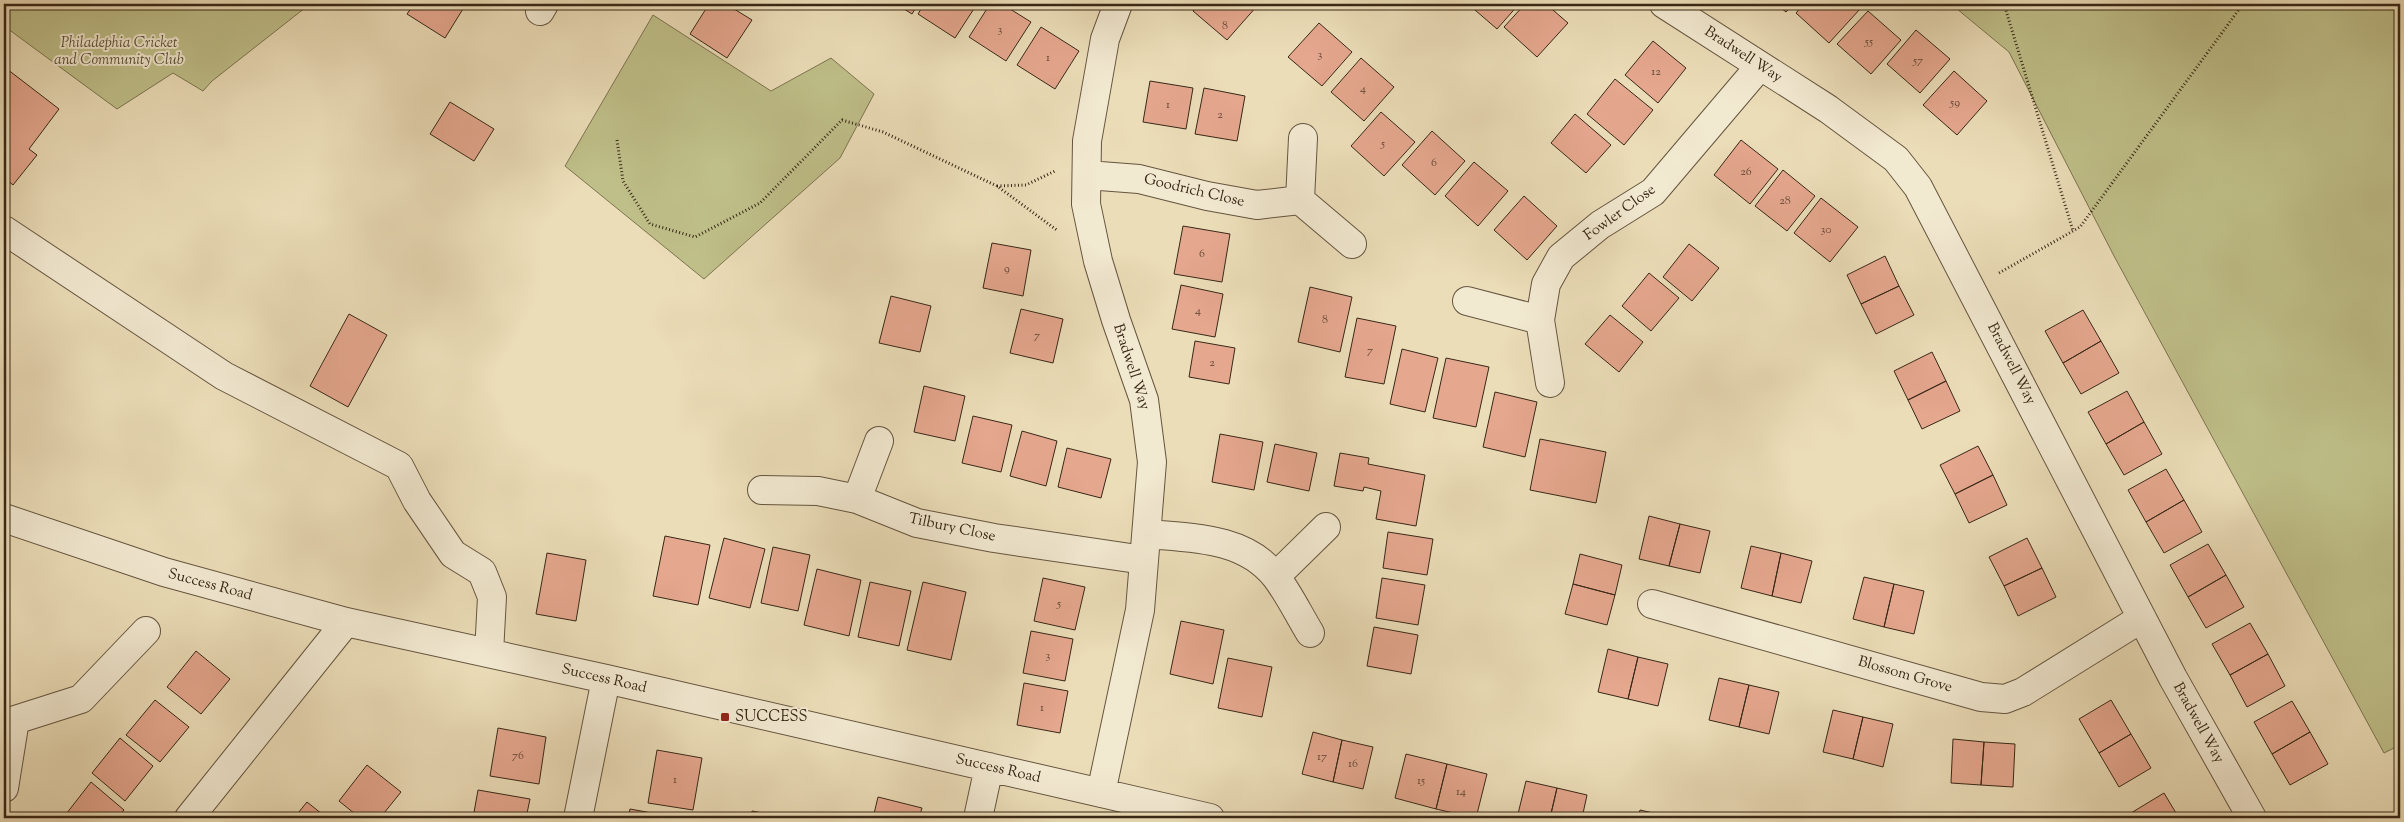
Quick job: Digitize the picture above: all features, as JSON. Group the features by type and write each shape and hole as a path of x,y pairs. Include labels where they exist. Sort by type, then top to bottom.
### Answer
{"street":[{"name":"Bradwell Way","path":"1101,793 1140,610 1152,462 1150,432 1144,400 1098,261 1086,204 1087,141 1105,39 1118,4"},
{"name":"Bradwell Way","path":"1664,4 1828,109 1896,159 1918,187 2142,618 2252,818"},
{"name":"Fowler Close","path":"1550,383 1540,320 1546,284 1561,257 1600,225 1653,192 1760,66"},
{"path":"1304,138 1300,200 1352,244"},
{"name":"Goodrich Close","path":"1087,165 1207,196 1257,205 1300,200"},
{"path":"4,230 224,376 399,466 417,501 453,554 482,572 492,597 489,653"},
{"path":"1467,301 1540,320"},
{"path":"857,499 879,441"},
{"name":"Tilbury Close","path":"762,490 818,491 857,499 917,523 994,538 1145,547 1211,539 1236,547 1255,558 1276,576 1310,633"},
{"name":"Success Road","path":"4,518 164,572 346,622 606,679 1210,818"},
{"path":"1276,576 1326,527"},
{"name":"Blossom Grove","path":"1652,604 1981,697 2004,699 2023,692 2142,618"},
{"path":"189,818 346,622"},
{"path":"4,788 9,718 81,699 146,631"},
{"path":"578,818 606,679"},
{"path":"978,818 989,767"}],"path":[{"path":"2004,4 2073,231"},
{"path":"1972,289 2080,227 2243,4"},
{"path":"617,140 623,181 650,224 695,237 760,203 842,120 883,132 997,186 1059,232"},
{"path":"997,186 1026,185 1087,165"}],"green space":[{"name":"Philadephia Cricket and Community Club","path":"4,4 310,4 212,81 203,91 173,73 117,109 4,26"},
{"path":"1951,4 2400,4 2400,745 2384,753 2114,256 2009,52"},
{"path":"653,15 771,91 831,58 874,94 840,158 704,279 565,166"}],"building":[{"path":"414,4 466,4 445,38 407,14"},
{"path":"709,4 726,4 752,20 727,58 690,34"},
{"path":"896,4 918,4 912,14"},
{"path":"924,4 977,4 955,38 918,14"},
{"path":"990,4 1002,4 1031,22 1006,61 969,37"},
{"path":"1199,4 1254,4 1257,6 1227,40 1193,11"},
{"path":"1468,4 1519,4 1497,29"},
{"path":"1525,4 1546,4 1568,23 1537,57 1504,27"},
{"path":"1776,4 1793,4 1786,12"},
{"path":"1804,4 1854,4 1860,9 1829,43 1796,13"},
{"path":"1868,11 1901,40 1871,74 1837,44"},
{"path":"1319,23 1352,52 1322,86 1288,57"},
{"path":"1041,27 1079,51 1055,89 1017,65"},
{"path":"1916,30 1950,59 1920,93 1887,64"},
{"path":"1653,41 1686,68 1658,103 1625,75"},
{"path":"1361,58 1394,87 1364,121 1331,92"},
{"path":"7,69 59,109 29,149 37,155 13,185 6,179 4,182 4,73"},
{"path":"1954,71 1987,101 1957,135 1923,105"},
{"path":"1615,79 1653,110 1624,145 1587,114"},
{"path":"1150,81 1193,88 1186,129 1143,122"},
{"path":"1204,88 1245,96 1237,141 1195,134"},
{"path":"450,102 494,129 474,161 430,134"},
{"path":"1381,112 1415,142 1384,176 1351,146"},
{"path":"1575,114 1611,145 1586,173 1551,143"},
{"path":"1432,131 1465,161 1435,195 1402,165"},
{"path":"1741,140 1778,169 1750,204 1714,175"},
{"path":"1474,162 1508,191 1478,226 1445,196"},
{"path":"1783,170 1815,196 1787,231 1755,206"},
{"path":"1524,196 1557,226 1527,260 1494,230"},
{"path":"1821,198 1858,227 1830,262 1794,233"},
{"path":"1183,226 1230,234 1222,282 1174,274"},
{"path":"992,243 1031,250 1023,296 983,288"},
{"path":"1689,244 1719,268 1692,301 1663,277"},
{"path":"1885,256 1899,286 1861,304 1847,275"},
{"path":"1649,273 1679,298 1651,331 1622,306"},
{"path":"1181,285 1223,294 1215,337 1172,329"},
{"path":"1899,286 1914,315 1876,334 1861,304"},
{"path":"1310,287 1352,297 1340,352 1298,342"},
{"path":"891,296 931,306 920,352 879,343"},
{"path":"1021,309 1063,319 1053,363 1010,353"},
{"path":"2083,310 2101,341 2063,363 2045,331"},
{"path":"349,314 387,335 348,407 310,386"},
{"path":"1610,315 1643,342 1619,372 1585,344"},
{"path":"1357,318 1396,326 1384,384 1345,377"},
{"path":"1195,341 1235,348 1229,384 1189,377"},
{"path":"2101,341 2119,373 2081,394 2063,363"},
{"path":"1402,349 1438,358 1425,412 1390,404"},
{"path":"1932,352 1946,381 1908,400 1894,371"},
{"path":"1446,358 1489,367 1476,427 1433,418"},
{"path":"1946,381 1960,411 1922,429 1908,400"},
{"path":"924,386 965,396 955,441 914,432"},
{"path":"2127,391 2144,422 2106,444 2088,412"},
{"path":"1495,392 1537,402 1525,457 1483,447"},
{"path":"973,416 1012,425 1001,472 962,463"},
{"path":"2144,422 2162,454 2124,475 2106,444"},
{"path":"1022,431 1057,441 1046,486 1010,476"},
{"path":"1220,434 1263,442 1254,490 1212,482"},
{"path":"1540,439 1606,452 1596,503 1530,490"},
{"path":"1275,444 1317,453 1309,491 1267,482"},
{"path":"1978,446 1993,475 1955,494 1940,465"},
{"path":"1067,448 1111,459 1101,498 1058,487"},
{"path":"1340,453 1369,458 1368,464 1425,475 1416,526 1376,519 1381,491 1364,487 1363,491 1334,486"},
{"path":"2166,469 2184,500 2146,522 2128,490"},
{"path":"1993,475 2007,505 1969,523 1955,494"},
{"path":"2184,500 2202,532 2164,553 2146,522"},
{"path":"1649,516 1680,524 1669,566 1639,559"},
{"path":"1680,524 1710,531 1700,573 1669,566"},
{"path":"1388,532 1433,539 1427,575 1383,568"},
{"path":"665,536 710,545 698,605 653,596"},
{"path":"724,538 765,549 750,608 709,598"},
{"path":"2027,538 2042,568 2004,586 1989,557"},
{"path":"2208,544 2226,575 2188,597 2170,565"},
{"path":"1751,546 1781,553 1772,596 1741,588"},
{"path":"773,547 810,555 798,611 761,603"},
{"path":"547,553 586,560 576,621 536,614"},
{"path":"1781,553 1812,561 1801,603 1772,596"},
{"path":"1580,554 1622,565 1615,595 1573,584"},
{"path":"2042,568 2056,597 2018,616 2004,586"},
{"path":"817,569 861,580 849,636 804,625"},
{"path":"2226,575 2244,607 2206,628 2188,597"},
{"path":"1864,577 1894,584 1884,627 1853,619"},
{"path":"1043,578 1085,587 1075,630 1034,621"},
{"path":"1382,578 1425,585 1418,625 1376,618"},
{"path":"870,582 911,591 899,646 858,637"},
{"path":"923,582 966,592 951,660 907,650"},
{"path":"1573,584 1615,595 1607,625 1565,614"},
{"path":"1894,584 1924,591 1914,634 1884,627"},
{"path":"1181,621 1224,630 1213,684 1170,674"},
{"path":"2250,623 2268,654 2230,675 2212,644"},
{"path":"1374,627 1418,635 1411,674 1367,666"},
{"path":"1031,631 1073,639 1065,681 1023,673"},
{"path":"1608,649 1638,657 1628,699 1598,692"},
{"path":"196,651 230,679 201,714 167,687"},
{"path":"2268,654 2285,686 2247,707 2230,675"},
{"path":"1638,657 1668,664 1658,706 1628,699"},
{"path":"1228,658 1272,667 1262,717 1218,708"},
{"path":"1719,678 1749,685 1739,727 1709,720"},
{"path":"1024,683 1068,691 1060,733 1017,725"},
{"path":"1749,685 1779,692 1769,734 1739,727"},
{"path":"155,700 189,727 160,762 126,735"},
{"path":"2111,700 2131,734 2099,753 2079,719"},
{"path":"2292,701 2310,732 2272,754 2254,722"},
{"path":"1833,710 1863,717 1853,759 1823,752"},
{"path":"1863,717 1893,724 1883,767 1853,759"},
{"path":"498,728 546,737 539,784 490,776"},
{"path":"1313,732 1342,740 1333,782 1302,774"},
{"path":"2310,732 2328,764 2290,785 2272,754"},
{"path":"2131,734 2151,768 2119,787 2099,753"},
{"path":"120,738 153,766 125,801 92,773"},
{"path":"1953,739 1984,742 1981,785 1951,783"},
{"path":"1342,740 1373,747 1363,789 1333,782"},
{"path":"1984,742 2015,744 2013,787 1981,785"},
{"path":"657,750 702,758 693,810 648,803"},
{"path":"1406,754 1447,764 1436,809 1395,798"},
{"path":"1447,764 1487,774 1476,818 1436,809"},
{"path":"367,765 401,792 380,818 360,818 339,801"},
{"path":"1526,781 1557,788 1550,818 1517,818"},
{"path":"91,782 124,810 117,818 63,818"},
{"path":"1557,788 1587,795 1582,818 1550,818"},
{"path":"478,790 530,799 526,818 473,818"},
{"path":"2164,793 2179,818 2135,818 2131,813"},
{"path":"878,797 922,808 919,818 873,818"},
{"path":"307,802 327,818 294,818"},
{"path":"630,809 679,818 628,818"},
{"path":"1640,810 1671,817 1638,818"},
{"path":"752,811 778,816 777,818 750,818"},
{"path":"1027,813 1049,818 1026,818"}],"place":[{"name":"SUCCESS","path":"725,717"}]}
